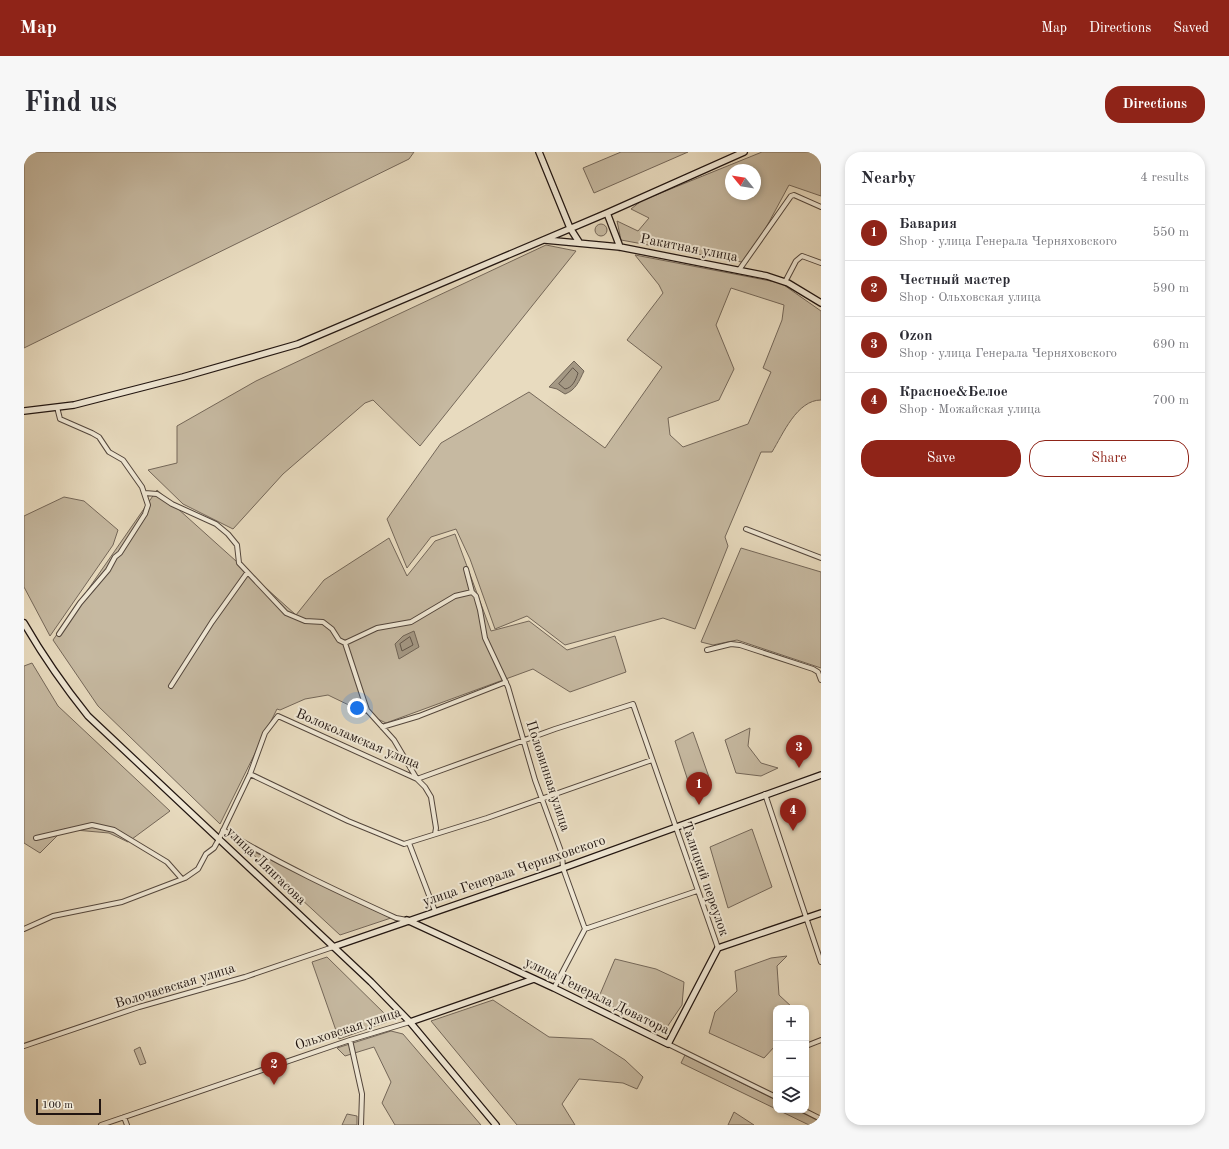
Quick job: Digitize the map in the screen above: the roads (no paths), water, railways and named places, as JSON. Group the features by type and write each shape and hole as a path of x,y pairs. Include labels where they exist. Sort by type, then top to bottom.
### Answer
{"street":[{"path":"539,152 570,228 579,242"},
{"path":"24,411 74,405 176,379 298,344 545,240 744,152"},
{"path":"739,270 743,262 755,249 788,200 794,195 821,207"},
{"path":"607,213 620,247"},
{"name":"Ракитная улица","path":"545,240 620,247 739,270 785,282 821,303"},
{"path":"785,282 796,261 802,256 821,263"},
{"path":"57,407 60,419 92,432 99,437 109,452 123,460 145,493 148,505 145,514 120,553 115,557 108,570 80,603 59,634"},
{"path":"145,493 157,494 172,504 216,524 228,534 237,545 239,563 286,613 305,620 323,622 332,630 339,640 345,643 367,710 394,740 417,779 425,787 431,797 436,828 435,834"},
{"path":"746,529 821,558"},
{"name":"Половинная улица","path":"466,569 472,592 476,596 480,610 485,638 506,682 535,780 562,854 563,868 584,929"},
{"path":"172,686 212,622 247,573"},
{"path":"345,643 377,628 410,622 455,596 472,592"},
{"name":"улица Лянгасова","path":"24,622 41,653 60,681 88,716 333,947 410,1022 496,1125"},
{"path":"707,650 731,644 740,645 813,669 818,672 821,677"},
{"path":"382,727 426,714 506,682"},
{"name":"Волоколамская улица","path":"250,774 265,732 278,716 417,779 633,704"},
{"name":"Талицкий переулок","path":"633,704 718,948"},
{"path":"24,929 53,916 122,902 182,879 198,869 206,854 214,848 219,839 250,774 348,821 404,844 543,799 652,760"},
{"name":"улица Генерала Черняховского","path":"333,947 407,920 563,868 821,775"},
{"path":"765,794 821,962"},
{"path":"36,838 92,825 114,830 167,862 182,879"},
{"path":"223,830 261,853 331,888 396,918 407,920"},
{"path":"409,843 435,911"},
{"path":"554,988 584,929 697,891"},
{"path":"668,1044 718,948 821,913"},
{"name":"улица Генерала Доватора","path":"407,920 554,988 773,1096"},
{"name":"Волочаевская улица","path":"24,1046 139,1007 245,977 333,947"},
{"name":"Ольховская улица","path":"101,1125 534,979"},
{"path":"350,1040 362,1094 361,1125"},
{"path":"809,1045 821,1040"},
{"path":"809,1113 821,1119"},
{"path":"124,1117 127,1125"}],"water":[{"path":"574,361 584,371 575,388 565,394 557,389 549,387"},
{"path":"414,631 419,647 399,659 395,644 403,636"}],"place":[{"name":"Ozon","path":"799,768"},
{"name":"Бавария","path":"699,805"},
{"name":"Красное&Белое","path":"793,831"},
{"name":"Честный мастер","path":"274,1085"}]}
